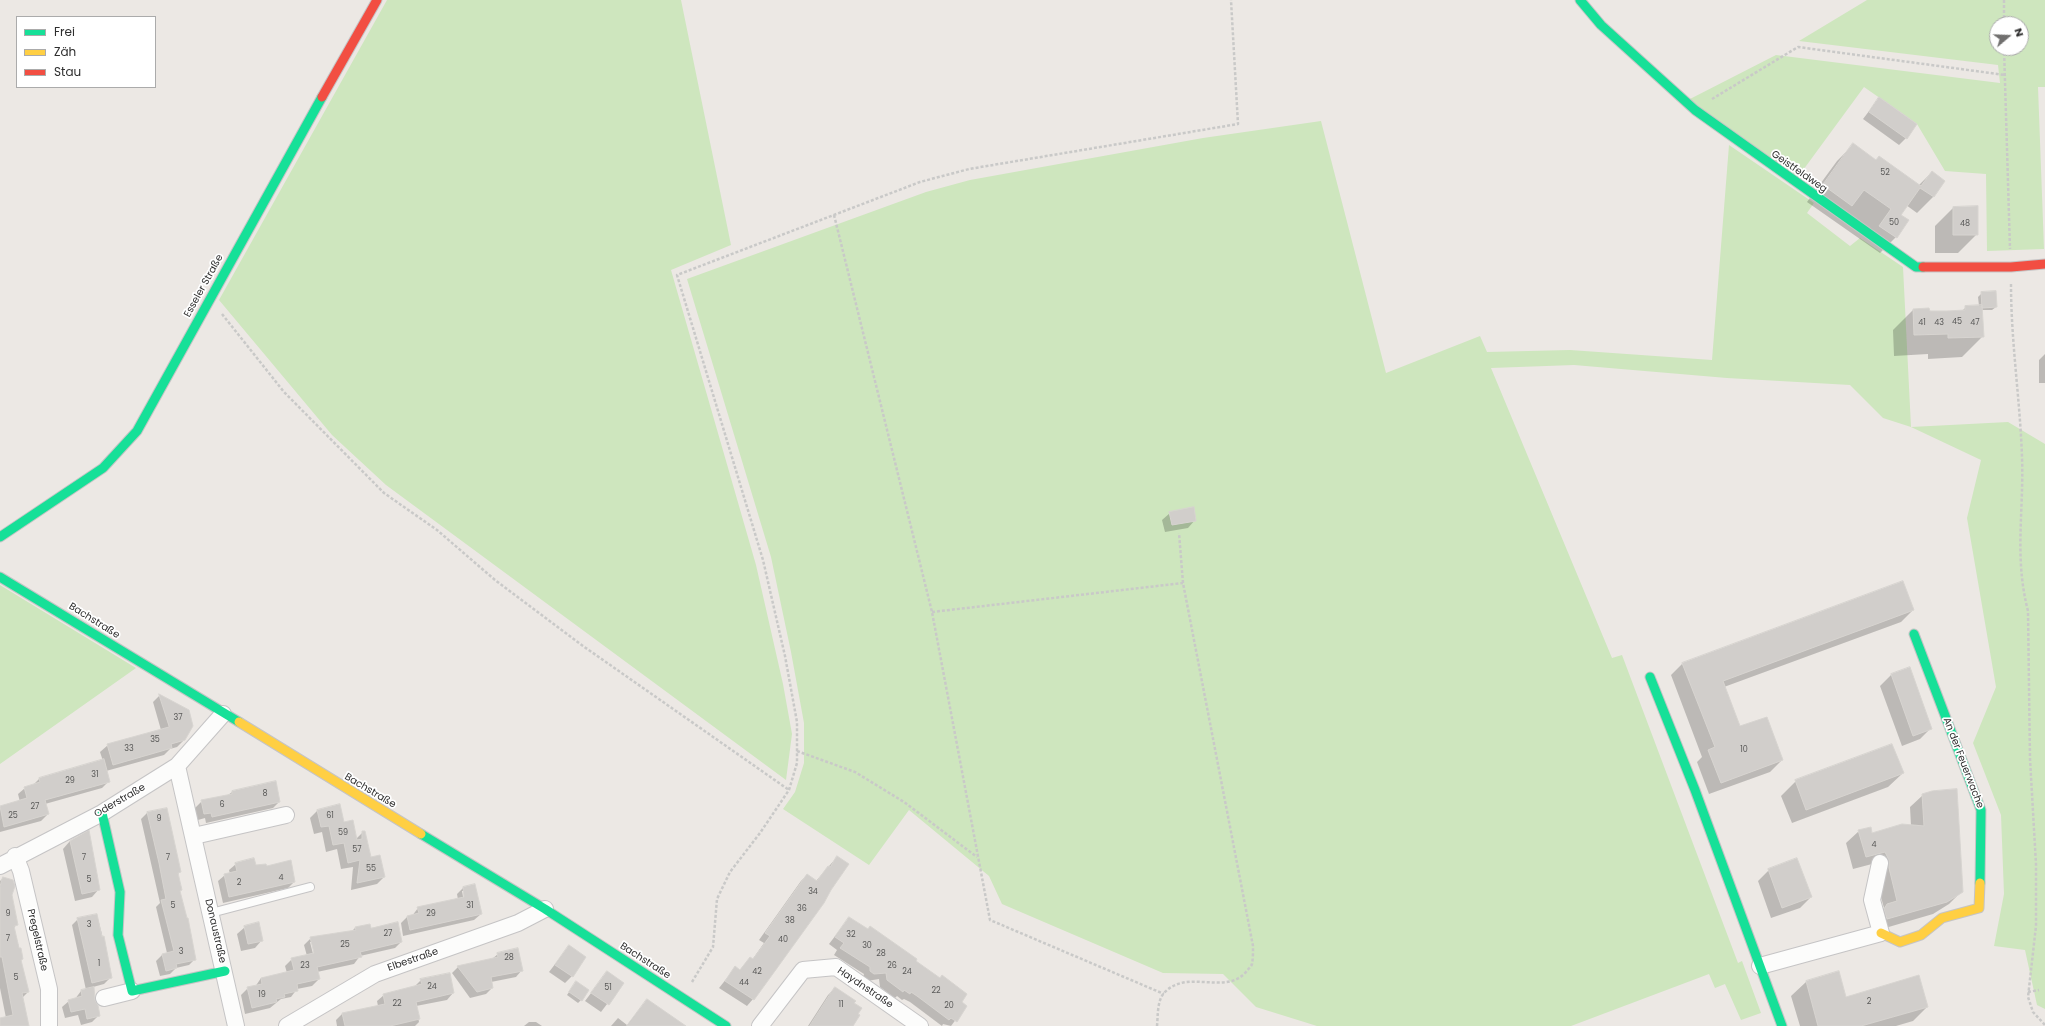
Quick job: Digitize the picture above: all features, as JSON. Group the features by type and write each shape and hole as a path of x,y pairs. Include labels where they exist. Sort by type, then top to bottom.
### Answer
{"street":[{"name":"Esseler Straße","path":"0,537 103,468 137,432 377,0"},
{"name":"Geistfeldweg","path":"1580,0 1601,25 1694,110 1916,267 2011,267 2045,264"},
{"name":"Bachstraße","path":"0,577 545,910 726,1026"},
{"name":"An der Feuerwache","path":"1881,932 1900,942 1921,936 1942,918 1979,908 1982,810 1914,634"},
{"path":"1650,677 1695,790 1782,1026"},
{"name":"Oderstraße","path":"0,866 15,856 102,812 177,766 223,714"},
{"name":"Donaustraße","path":"177,766 225,972 236,1026"},
{"path":"102,812 120,892 118,935 132,991"},
{"path":"194,836 286,815"},
{"name":"Pregelstraße","path":"15,856 21,871 48,989 49,1026"},
{"path":"1760,966 1881,932 1872,900 1880,863"},
{"name":"Elbestraße","path":"287,1026 375,974 518,923 545,910"},
{"name":"Haydnstraße","path":"760,1026 802,970 836,967 920,1026"},
{"path":"104,998 225,972"}],"lane":[{"path":"211,913 310,887"}],"path":[{"path":"683,998 712,947 717,899 730,872 760,833 788,790 797,763 797,722 785,656 763,560 677,274 920,182 969,169 1238,124 1231,0"},
{"path":"2004,0 2004,16"},
{"path":"1694,110 1798,47 2005,74"},
{"path":"2004,56 2011,293 2022,458 2019,557 2023,589 2028,611 2030,759 2036,864 2036,926 2028,997 2033,1012 2045,1025"},
{"path":"834,215 932,612 990,920 1164,994"},
{"path":"210,300 284,392 384,493 437,530 495,580 583,646 788,790"},
{"path":"1157,1026 1158,1008 1164,994 1179,984 1195,981 1224,984 1240,978 1252,966 1253,946 1183,583 1179,533"},
{"path":"932,612 1183,583"},
{"path":"797,751 855,772 904,802 978,857"},
{"path":"2028,992 2039,990"}],"green space":[{"path":"387,0 681,0 731,245 671,270 756,565 783,684 792,734 786,780 386,485 332,435 219,300"},
{"path":"1867,0 2045,0 2045,87 2038,87 2044,249 1987,251 1986,174 1945,171 1917,124 1864,87 1798,177 1688,100 1776,55 2000,83 1998,65 1799,41"},
{"path":"1321,121 1386,373 1480,336 1487,352 1570,350 1712,360 1729,145 1814,203 1807,213 1850,246 1860,238 1903,267 1911,427 1883,418 1850,385 1727,378 1574,365 1491,368 1612,658 1622,655 1738,963 1742,961 1761,1013 1741,1020 1725,984 1715,988 1709,974 1571,1026 1317,1026 1256,1007 1223,974 1163,973 1002,904 989,876 909,810 869,865 783,809 795,792 804,763 804,723 771,557 687,279 926,192 970,180 1203,138"},
{"path":"2008,422 2045,444 2045,1009 2037,1005 2025,950 1994,946 2004,894 2001,815 1973,743 1996,687 1967,518 1981,460 1911,427"},
{"path":"0,585 136,668 0,764"}],"building":[{"path":"1879,97 1917,124 1907,139 1869,112"},
{"path":"1853,143 1876,160 1879,156 1921,186 1932,171 1945,181 1934,197 1920,188 1901,215 1909,220 1897,238 1879,226 1891,209 1864,190 1852,206 1823,185"},
{"path":"1978,206 1978,235 1953,235 1953,207"},
{"path":"1996,291 1997,307 1982,308 1981,292"},
{"path":"1982,305 1984,337 1948,338 1948,334 1914,335 1913,309 1929,308 1930,311 1965,310 1965,306"},
{"path":"1194,507 1196,521 1172,525 1169,512"},
{"path":"1903,581 1914,610 1723,681 1740,726 1767,717 1783,760 1721,783 1708,750 1715,747 1682,663"},
{"path":"1910,667 1932,729 1913,736 1891,674"},
{"path":"159,694 189,710 193,726 185,740 171,744 172,748 113,765 107,744 169,727"},
{"path":"1892,744 1904,773 1806,810 1795,780"},
{"path":"104,759 110,782 45,800 49,814 4,827 0,806 27,798 24,787 40,782 39,778"},
{"path":"276,781 280,802 212,817 211,813 204,814 201,800 232,794 232,791"},
{"path":"1957,789 1963,892 1947,902 1887,919 1884,909 1887,904 1897,901 1889,868 1889,860 1885,852 1866,857 1858,830 1871,827 1872,833 1902,824 1924,826 1922,794 1932,791"},
{"path":"340,804 344,822 353,820 357,840 362,839 362,831 365,831 371,857 380,855 385,877 357,883 360,860 348,863 344,843 333,845 329,826 321,827 317,810"},
{"path":"167,808 181,872 178,873 182,890 180,891 188,918 196,960 176,964 177,968 166,971 162,954 174,951 161,900 166,899 147,812"},
{"path":"89,830 100,890 82,894 70,841"},
{"path":"837,856 849,864 824,903 754,1000 725,981 735,966 740,970 750,957 753,959 770,936 765,933 807,874 817,881 828,866 830,867"},
{"path":"254,858 256,865 266,864 267,866 291,860 295,882 229,897 224,874 237,871 235,863"},
{"path":"1797,858 1812,897 1782,908 1768,869"},
{"path":"3,877 13,880 15,886 12,895 18,925 14,926 19,948 21,948 23,959 21,960 29,992 22,993 29,1026 0,1026 0,1018 13,1015 2,957 0,957 0,887"},
{"path":"475,884 482,914 410,930 407,916 419,913 417,907 464,897 463,887"},
{"path":"97,914 102,937 104,936 112,978 92,983 77,918"},
{"path":"849,917 868,929 870,926 917,959 916,961 940,978 942,975 967,994 962,1002 967,1006 957,1022 951,1018 949,1020 911,992 910,994 904,990 903,992 887,980 886,973 874,974 870,971 870,967 840,948 844,943 835,937"},
{"path":"259,922 263,941 248,944 244,926"},
{"path":"398,922 402,942 360,952 362,957 317,967 320,979 297,984 298,991 284,994 285,997 276,999 277,1002 252,1008 247,987 262,984 261,978 294,970 291,958 314,953 310,937 356,930 355,927 370,924 371,928"},
{"path":"569,945 586,957 573,977 555,965"},
{"path":"518,948 523,971 491,977 493,988 477,992 457,966 498,957 497,953"},
{"path":"607,971 624,983 609,1005 591,993"},
{"path":"1839,971 1846,997 1919,975 1928,1007 1861,1026 1818,1026 1806,981"},
{"path":"450,973 454,993 416,1002 420,1019 390,1026 345,1026 342,1013 385,1004 383,994 422,984 420,979"},
{"path":"576,981 589,990 582,1001 569,992"},
{"path":"94,987 95,1000 98,1005 100,1016 87,1019 85,1009 71,1012 68,1000 82,996 81,990"},
{"path":"835,987 856,1001 854,1003 862,1008 858,1014 860,1015 853,1026 810,1026"},
{"path":"647,999 686,1026 627,1026"}],"traffic: fast":[{"path":"1580,0 1601,25 1695,110 1916,267 1923,267"},
{"path":"0,537 103,468 137,431 322,97"},
{"path":"0,577 239,722"},
{"path":"1914,634 1981,810 1980,883"},
{"path":"1650,677 1695,790 1782,1026"},
{"path":"102,813 120,892 118,935 132,991 225,971"},
{"path":"421,834 545,909 726,1026"}],"traffic: slow":[{"path":"239,722 421,834"},
{"path":"1881,933 1900,942 1921,935 1942,918 1979,908 1980,883"}],"traffic: jam":[{"path":"322,97 377,0"},
{"path":"1923,267 2011,267 2045,264"}]}
